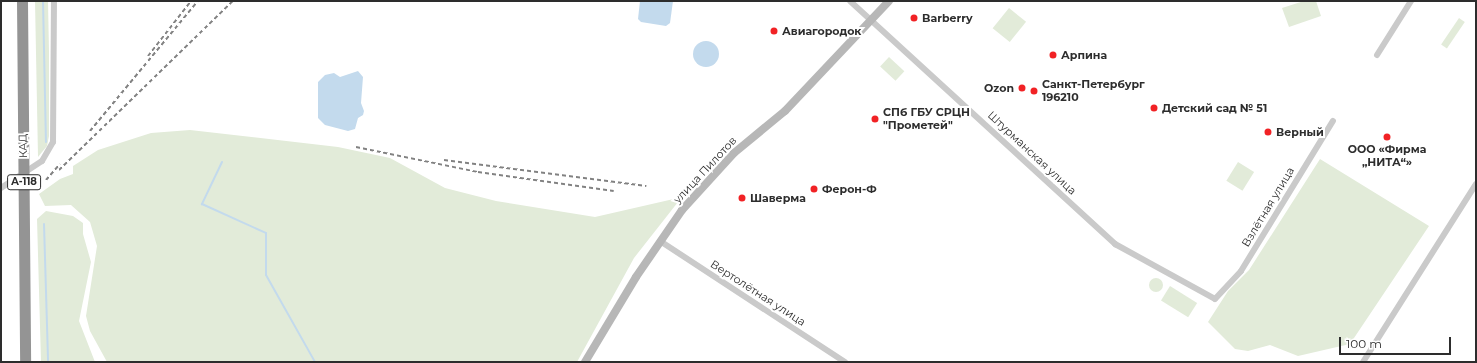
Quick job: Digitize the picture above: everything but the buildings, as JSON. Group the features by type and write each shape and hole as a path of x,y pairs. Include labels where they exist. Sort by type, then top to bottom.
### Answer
{"highway":[{"name":"КАД","path":"22,1 25,362"}],"street":[{"path":"1,188 42,161 53,142 54,1"},
{"name":"Штурманская улица","path":"850,1 872,19 1115,244 1215,299"},
{"name":"улица Пилотов","path":"585,362 660,241 712,176 734,153 785,110 889,1"},
{"path":"1378,55 1412,1"},
{"name":"Взлётная улица","path":"1215,299 1241,272 1333,121"},
{"path":"1363,362 1476,184"},
{"name":"Вертолётная улица","path":"660,241 845,362"}],"green space":[{"path":"35,1 48,1 49,52 49,136 47,146 38,157"},
{"path":"1304,1 1316,1 1321,16 1289,27 1282,8"},
{"path":"1009,8 1026,22 1010,42 993,28"},
{"path":"1459,18 1465,22 1447,48 1441,45"},
{"path":"889,57 904,71 895,81 880,67"},
{"path":"190,130 338,147 390,158 445,188 496,201 595,217 678,198 678,202 634,258 577,362 107,362 90,331 86,316 97,246 90,222 71,205 45,206 39,194 60,179 73,174 73,166 98,150 151,133"},
{"path":"1320,159 1429,226 1350,344 1298,356 1270,345 1248,351 1235,349 1208,322 1228,291 1249,270"},
{"path":"1238,162 1254,172 1242,191 1226,181"},
{"path":"46,211 73,216 83,223 83,234 91,262 79,321 95,362 41,362 37,219"},
{"path":"1156,278 1161,280 1163,285 1161,290 1156,292 1151,290 1149,285 1151,280"},
{"path":"1170,286 1197,303 1188,317 1161,300"}],"water":[{"path":"640,1 673,1 670,23 666,26 641,22 638,19"},
{"path":"706,41 715,45 719,54 715,63 706,67 697,63 693,54 697,45"},
{"path":"358,71 363,77 361,103 364,111 363,115 358,118 355,129 348,131 325,125 318,118 318,82 325,75 334,73 340,77"}],"waterway":[{"path":"43,1 46,142"},
{"path":"222,162 202,204 266,233 266,275 315,362"},
{"path":"44,224 48,362"}],"railway":[{"path":"148,56 191,1"},
{"path":"90,131 198,1"},
{"path":"59,170 233,1"},
{"path":"356,147 478,172 614,191"},
{"path":"444,160 646,186"},
{"path":"46,180 60,164"}],"place":[{"name":"Barberry","path":"914,18"},
{"name":"Авиагородок","path":"774,31"},
{"name":"Арпина","path":"1053,55"},
{"name":"Ozon","path":"1022,88"},
{"name":"Санкт-Петербург 196210","path":"1034,91"},
{"name":"Детский сад № 51","path":"1154,108"},
{"name":"СПб ГБУ СРЦН \"Прометей\"","path":"875,119"},
{"name":"Верный","path":"1268,132"},
{"name":"ООО «Фирма „НИТА“»","path":"1387,137"},
{"name":"Ферон-Ф","path":"814,189"},
{"name":"Шаверма","path":"742,198"}]}
